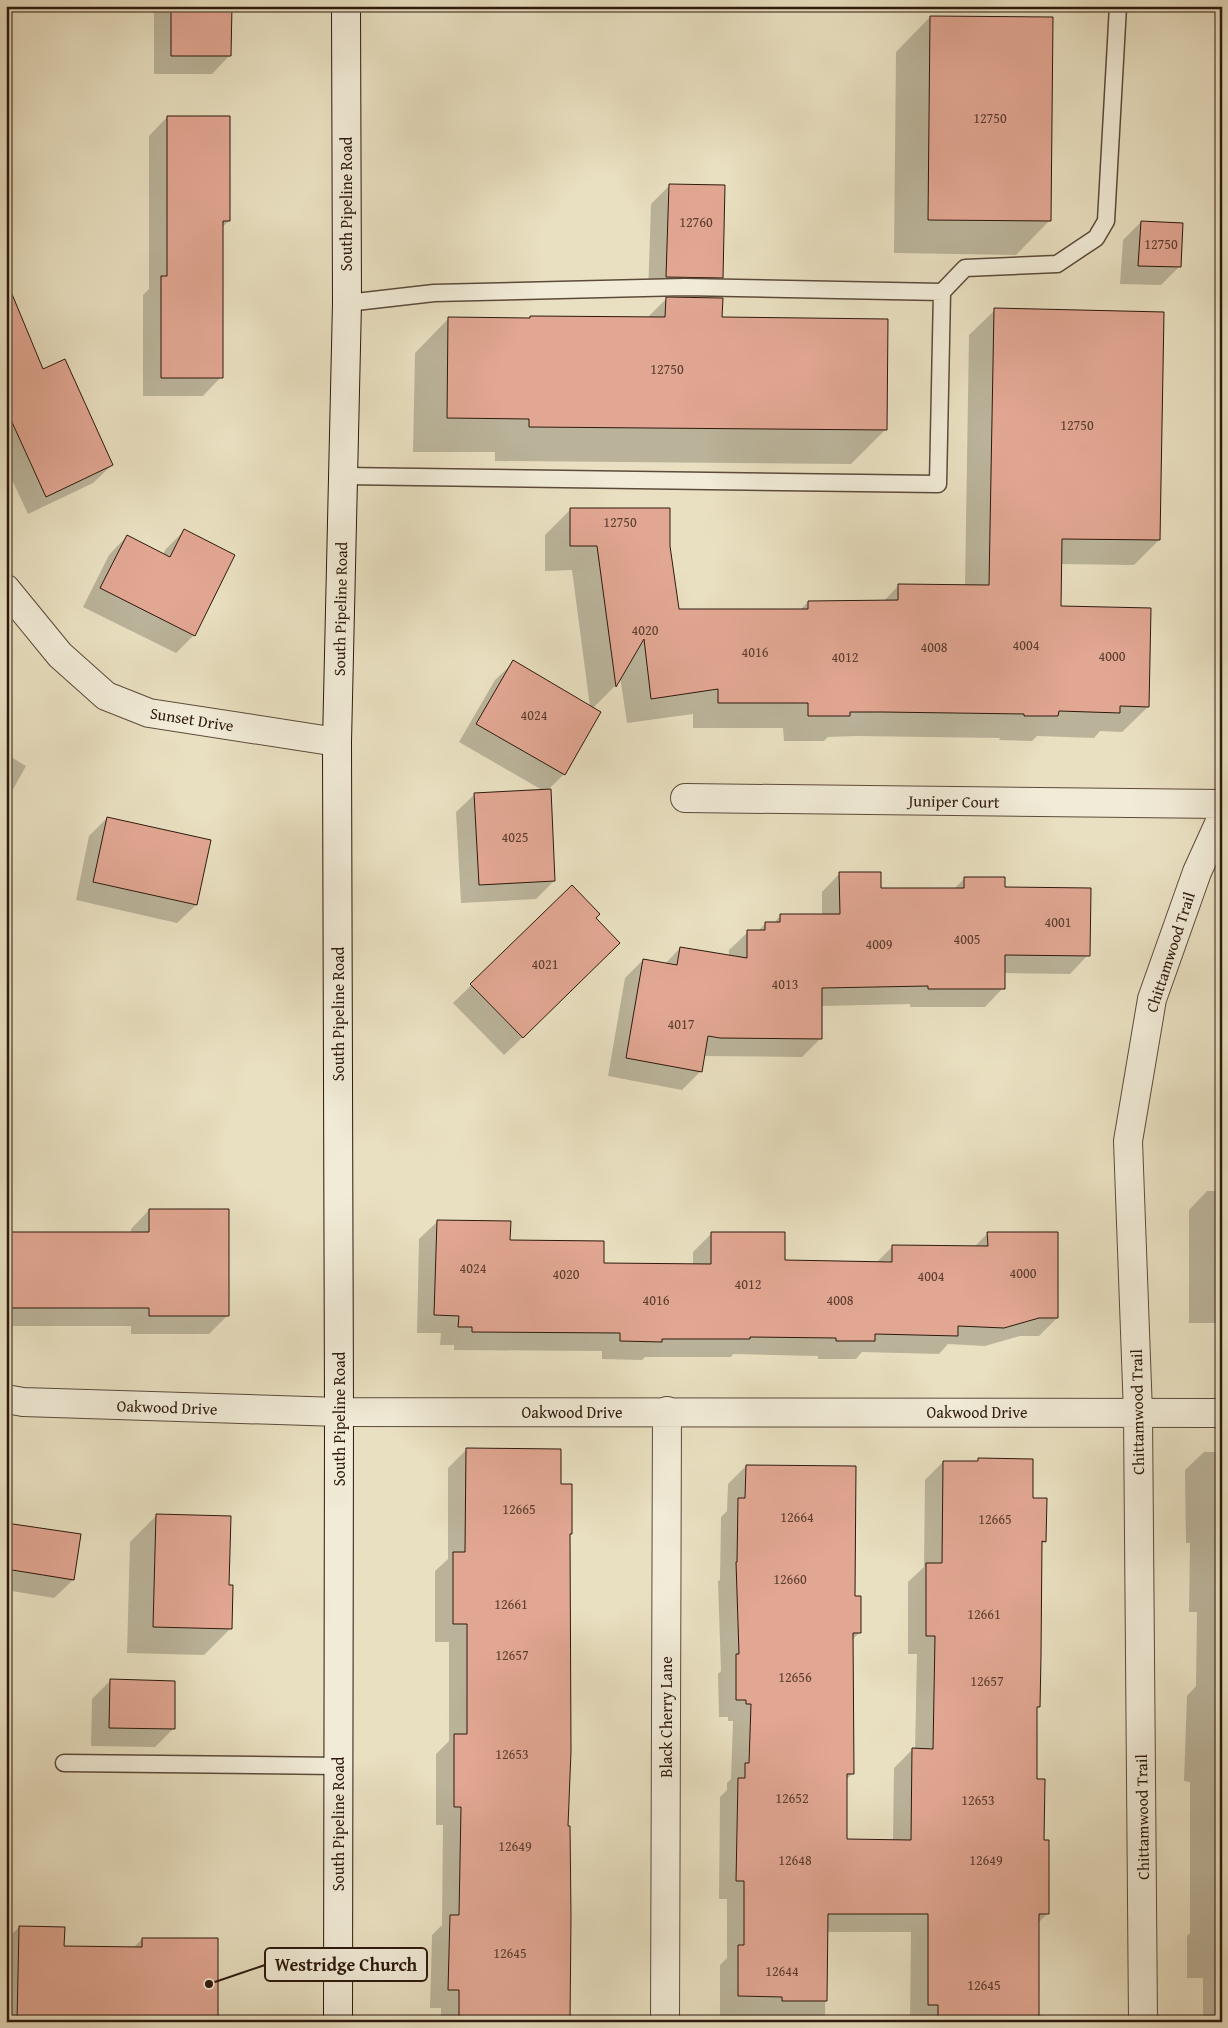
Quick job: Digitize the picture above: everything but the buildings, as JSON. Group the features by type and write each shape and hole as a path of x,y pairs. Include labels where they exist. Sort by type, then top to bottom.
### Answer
{"street":[{"name":"South Pipeline Road","path":"338,2022 340,1412 338,742 347,303 346,6"},
{"name":"Sunset Drive","path":"6,588 60,655 106,696 149,713 338,742"},
{"name":"Juniper Court","path":"685,798 1222,804"},
{"name":"Chittamwood Trail","path":"1144,2022 1138,1413 1128,1141 1152,999 1196,872 1222,817"},
{"name":"Oakwood Drive","path":"6,1399 24,1402 340,1412 1222,1413"},
{"name":"Black Cherry Lane","path":"665,2022 667,1412"}],"lane":[{"path":"343,476 938,484 942,292 965,268 1057,264 1096,238 1106,221 1118,6"},
{"path":"347,303 434,293 675,287 942,292"},
{"path":"64,1764 338,1766"}],"place":[{"name":"Westridge Church","path":"209,1984"}]}
